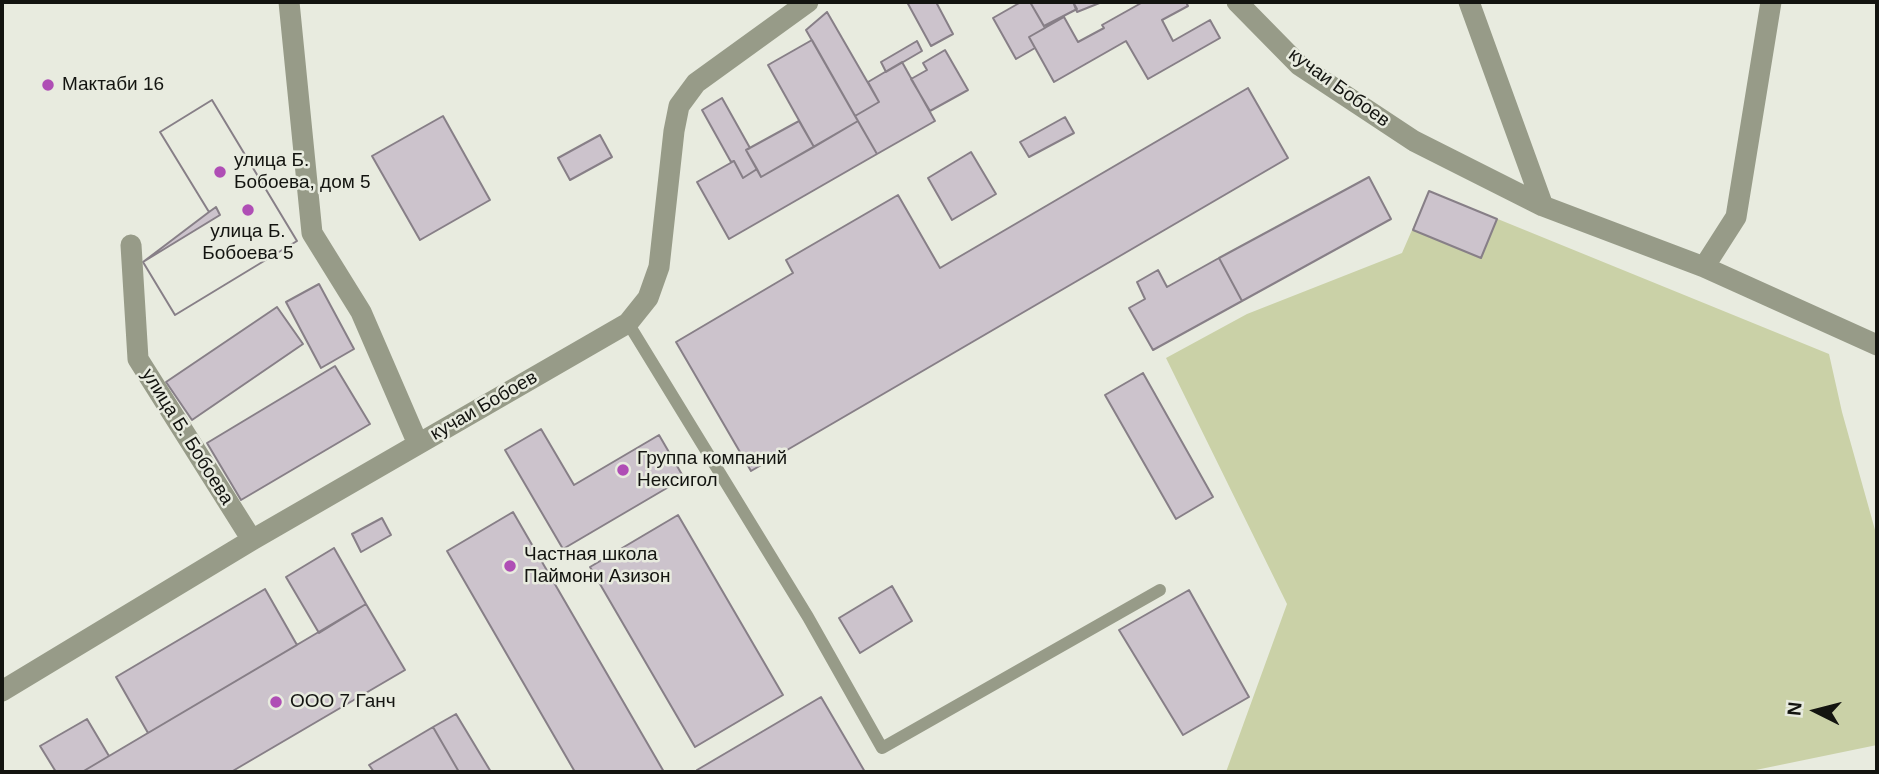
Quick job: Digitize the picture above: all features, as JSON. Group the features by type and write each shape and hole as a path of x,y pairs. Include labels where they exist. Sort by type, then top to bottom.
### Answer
{"street":[{"path":"289,2 312,233 362,312 418,444"},
{"name":"кучаи Бобоев","path":"2,691 252,540 628,323 648,299 659,267 678,106 696,83 808,2"},
{"name":"кучаи Бобоев","path":"1237,2 1299,65 1414,141 1543,206 1704,267 1877,345"},
{"path":"1469,2 1543,206"},
{"path":"1704,267 1736,217 1771,2"},
{"name":"улица Б. Бобоева","path":"131,244 138,359 252,540"}],"lane":[{"path":"628,323 808,617 882,748 1160,590"}],"green space":[{"path":"1429,191 1829,354 1842,412 1877,537 1877,745 1746,772 1226,772 1287,604 1166,358 1247,314 1402,253"}],"building":[{"path":"907,2 936,2 953,34 931,46"},
{"path":"1021,2 1030,2 1045,28 1029,37 1035,48 1016,59 993,18"},
{"path":"1030,2 1073,2 1077,9 1044,26"},
{"path":"1073,2 1102,2 1077,12"},
{"path":"1143,2 1186,2 1188,6 1162,20 1173,41 1210,20 1220,38 1148,79 1126,41 1054,82 1029,37 1064,17 1078,42"},
{"path":"827,12 879,102 855,116 806,30"},
{"path":"812,40 858,121 814,147 768,65"},
{"path":"917,41 922,51 886,72 881,62"},
{"path":"945,50 968,90 930,111 911,79 927,70 923,63"},
{"path":"902,62 935,121 877,154 855,116 879,102 868,82"},
{"path":"1248,88 1288,158 751,471 676,342 793,273 786,260 898,195 940,268"},
{"path":"722,98 750,148 746,150 757,169 743,178 702,110"},
{"name":"улица Б. Бобоева 5","path":"212,100 297,241 175,315 143,262 220,215 216,207 209,212 160,132"},
{"name":"улица Б. Бобоева 5","path":"212,100 297,241 175,315 143,262 209,212 160,132"},
{"path":"443,116 490,200 420,240 372,156"},
{"path":"1065,117 1074,133 1029,157 1020,142"},
{"path":"799,121 814,147 761,177 746,150"},
{"path":"858,121 877,154 729,239 697,182 734,161 743,178 757,169 761,177"},
{"path":"600,135 612,157 570,180 558,158"},
{"path":"971,152 996,194 952,220 928,178"},
{"path":"1369,177 1391,219 1242,301 1219,258"},
{"path":"1429,191 1497,219 1481,258 1413,230"},
{"path":"1219,258 1242,301 1153,350 1129,308 1145,299 1137,282 1158,270 1167,287"},
{"path":"319,284 354,349 321,368 286,302"},
{"path":"277,307 303,344 192,420 166,382"},
{"path":"335,366 370,424 241,500 207,443"},
{"path":"1143,373 1213,497 1176,519 1105,395"},
{"path":"541,429 574,485 659,435 684,478 563,549 505,450"},
{"path":"513,512 664,772 575,772 447,551"},
{"path":"678,515 783,695 695,747 590,567"},
{"path":"382,518 391,535 361,552 352,534"},
{"path":"334,548 366,604 319,633 286,577"},
{"path":"892,586 912,621 860,653 839,618"},
{"name":"ООО 7 Ганч","path":"265,589 297,645 148,733 116,677"},
{"path":"1189,590 1249,697 1183,735 1119,630"},
{"name":"ООО 7 Ганч","path":"366,604 405,670 231,772 82,772"},
{"path":"821,697 865,772 697,770"},
{"path":"456,714 491,772 459,772 433,727"},
{"path":"87,719 109,756 82,772 56,772 40,746"},
{"path":"433,727 459,772 374,772 369,765"}],"place":[{"name":"Мактаби 16","path":"48,85"},
{"name":"улица Б. Бобоева, дом 5","path":"220,172"},
{"name":"улица Б. Бобоева 5","path":"248,210"},
{"name":"Группа компаний Нексигол","path":"623,470"},
{"name":"Частная школа Паймони Азизон","path":"510,566"},
{"name":"ООО 7 Ганч","path":"276,702"}]}
